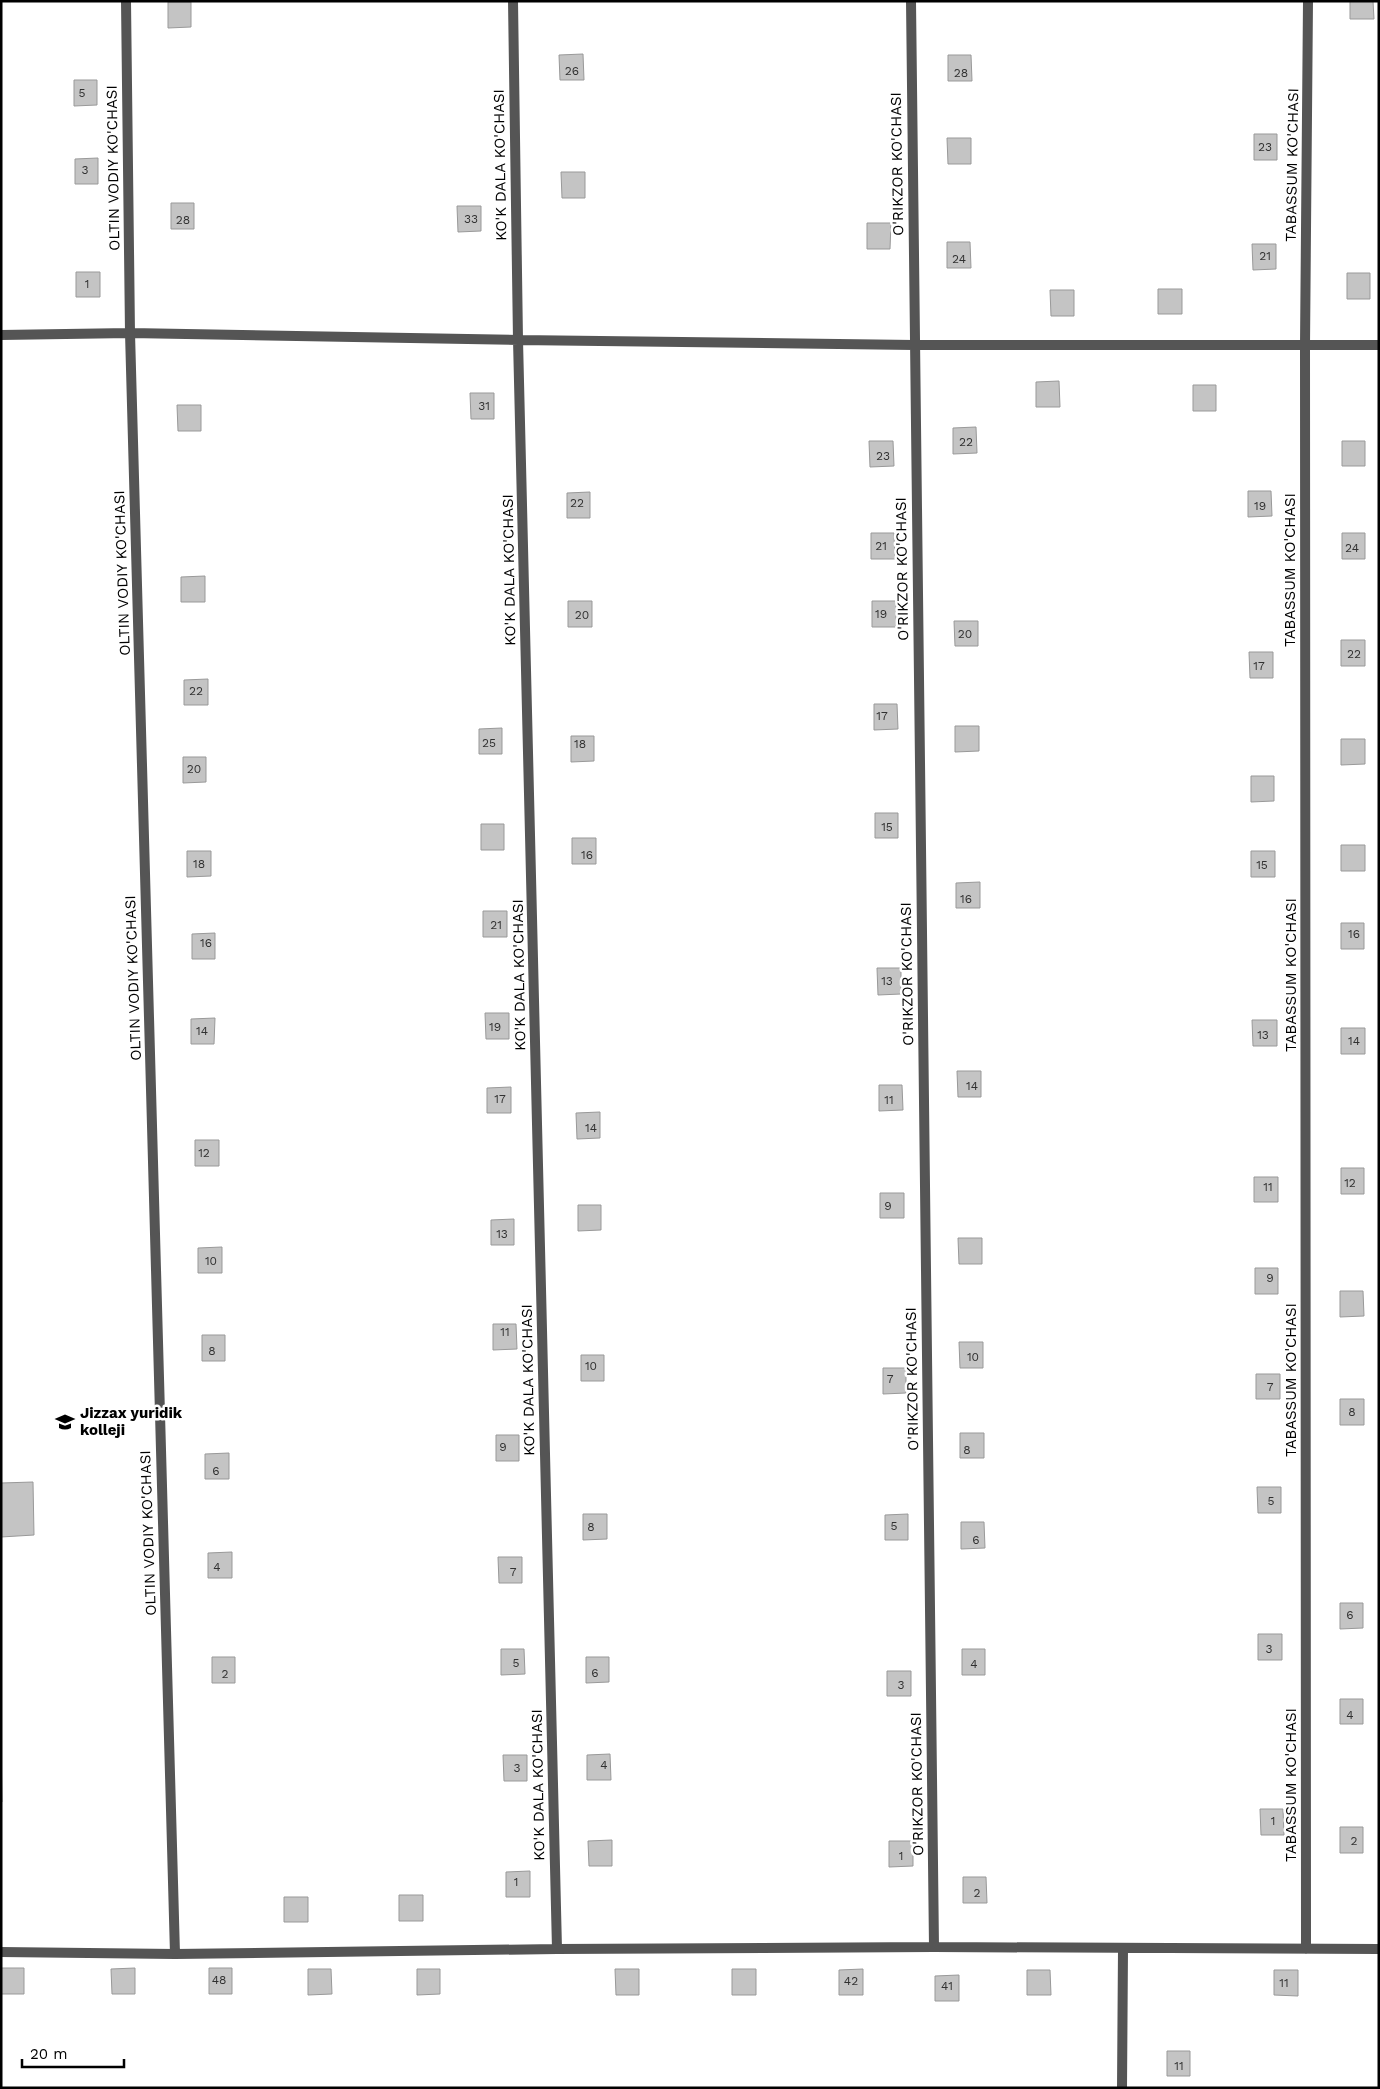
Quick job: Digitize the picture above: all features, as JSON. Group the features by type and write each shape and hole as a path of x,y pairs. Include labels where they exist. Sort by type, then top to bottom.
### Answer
{"street":[{"name":"OLTIN VODIY KO'CHASI","path":"126,1 130,332 175,1954"},
{"name":"KO'K DALA KO'CHASI","path":"513,1 518,340 557,1949"},
{"name":"O'RIKZOR KO'CHASI","path":"911,1 934,1947"},
{"name":"TABASSUM KO'CHASI","path":"1306,1949 1305,345 1308,1"},
{"path":"1,335 130,332 518,340 914,345 1379,345"},
{"path":"1,1952 175,1954 934,1947 1379,1949"},
{"path":"1122,2088 1123,1949"}],"building":[{"path":"1350,1 1373,1 1374,19 1350,19"},
{"path":"168,2 191,2 191,27 168,28"},
{"path":"583,54 584,80 560,80 559,55"},
{"path":"948,55 971,55 972,81 948,81"},
{"path":"74,80 97,80 97,105 74,106"},
{"path":"1254,134 1277,134 1277,160 1254,160"},
{"path":"947,138 971,138 971,164 948,164"},
{"path":"98,158 98,184 75,184 75,159"},
{"path":"561,172 585,172 585,198 562,198"},
{"path":"171,203 194,203 194,229 171,229"},
{"path":"457,206 481,206 481,231 458,232"},
{"path":"867,223 891,223 890,249 867,249"},
{"path":"947,242 970,242 971,268 947,268"},
{"path":"1252,244 1276,244 1276,269 1253,270"},
{"path":"76,272 100,272 100,297 76,297"},
{"path":"1347,273 1370,273 1370,299 1347,299"},
{"path":"1158,289 1182,289 1182,314 1158,314"},
{"path":"1050,290 1074,290 1074,316 1051,316"},
{"path":"1059,381 1060,407 1036,407 1036,382"},
{"path":"1193,385 1216,385 1216,411 1193,411"},
{"path":"470,393 494,393 494,419 471,419"},
{"path":"177,405 201,405 201,431 178,431"},
{"path":"976,427 977,453 953,454 953,428"},
{"path":"869,441 893,441 894,466 870,467"},
{"path":"1342,441 1365,441 1365,466 1342,466"},
{"path":"1248,491 1271,491 1272,516 1248,517"},
{"path":"590,492 590,518 567,518 567,493"},
{"path":"871,533 894,533 895,559 871,559"},
{"path":"1342,533 1365,533 1365,559 1342,559"},
{"path":"205,576 205,602 181,602 181,577"},
{"path":"568,601 592,601 592,627 568,627"},
{"path":"872,601 896,601 896,627 872,627"},
{"path":"954,621 978,621 978,646 955,646"},
{"path":"1341,640 1365,640 1365,666 1341,666"},
{"path":"1249,652 1273,652 1273,678 1250,678"},
{"path":"208,679 208,705 184,705 184,680"},
{"path":"874,704 897,704 898,729 874,730"},
{"path":"955,726 979,726 979,751 955,752"},
{"path":"502,728 502,754 479,754 479,729"},
{"path":"571,736 594,736 594,761 571,762"},
{"path":"1341,739 1365,739 1365,764 1341,765"},
{"path":"183,757 206,757 206,782 183,783"},
{"path":"1251,776 1274,776 1274,801 1251,802"},
{"path":"875,813 898,813 898,838 875,838"},
{"path":"481,824 504,824 504,850 481,850"},
{"path":"572,838 596,838 596,864 572,864"},
{"path":"1341,845 1365,845 1365,871 1341,871"},
{"path":"187,851 211,851 211,876 187,877"},
{"path":"1251,851 1275,851 1275,877 1251,877"},
{"path":"980,882 980,908 956,908 956,883"},
{"path":"483,911 507,911 507,937 483,937"},
{"path":"1341,923 1364,923 1364,949 1341,949"},
{"path":"215,933 215,959 192,959 192,934"},
{"path":"877,968 901,968 901,994 878,995"},
{"path":"485,1013 509,1013 509,1039 486,1039"},
{"path":"215,1018 214,1044 191,1044 191,1019"},
{"path":"1252,1020 1277,1020 1277,1046 1253,1046"},
{"path":"1341,1028 1365,1028 1365,1054 1341,1054"},
{"path":"957,1071 981,1071 981,1097 958,1097"},
{"path":"879,1085 902,1085 903,1110 879,1111"},
{"path":"511,1087 511,1113 487,1113 487,1088"},
{"path":"600,1112 600,1138 577,1139 576,1113"},
{"path":"195,1140 219,1140 219,1166 195,1166"},
{"path":"1341,1168 1364,1168 1364,1194 1341,1194"},
{"path":"1254,1177 1278,1177 1278,1202 1254,1202"},
{"path":"880,1193 904,1193 904,1218 880,1218"},
{"path":"578,1205 601,1205 601,1230 578,1231"},
{"path":"514,1219 514,1245 491,1245 491,1220"},
{"path":"958,1238 982,1238 982,1264 959,1264"},
{"path":"222,1247 222,1273 198,1273 198,1248"},
{"path":"1255,1268 1278,1268 1278,1294 1255,1294"},
{"path":"1340,1291 1363,1291 1364,1316 1340,1317"},
{"path":"493,1324 516,1324 517,1349 493,1350"},
{"path":"202,1335 225,1335 225,1361 202,1361"},
{"path":"959,1342 983,1342 983,1368 960,1368"},
{"path":"581,1355 604,1355 604,1381 581,1381"},
{"path":"883,1368 906,1368 906,1393 883,1394"},
{"path":"1256,1374 1280,1374 1280,1399 1256,1399"},
{"path":"1340,1399 1364,1399 1364,1425 1340,1425"},
{"path":"960,1433 984,1433 984,1458 960,1458"},
{"path":"496,1435 519,1435 519,1461 496,1461"},
{"path":"229,1453 229,1479 205,1479 205,1454"},
{"path":"33,1482 34,1535 1,1537 1,1483"},
{"path":"1257,1487 1281,1487 1281,1513 1258,1513"},
{"path":"583,1514 607,1514 607,1539 583,1540"},
{"path":"908,1514 908,1540 885,1540 885,1515"},
{"path":"961,1522 984,1522 985,1548 961,1549"},
{"path":"232,1552 232,1578 208,1578 208,1553"},
{"path":"498,1557 522,1557 522,1583 499,1583"},
{"path":"1340,1603 1363,1603 1363,1628 1340,1629"},
{"path":"1258,1634 1282,1634 1282,1660 1258,1660"},
{"path":"501,1649 524,1649 525,1674 501,1675"},
{"path":"962,1649 985,1649 985,1675 962,1675"},
{"path":"212,1657 235,1657 235,1683 212,1683"},
{"path":"586,1657 609,1657 609,1682 586,1683"},
{"path":"887,1671 911,1671 911,1696 887,1696"},
{"path":"1340,1699 1363,1699 1363,1724 1340,1724"},
{"path":"1,1741 2,1802 1,1802"},
{"path":"610,1754 611,1780 587,1780 587,1755"},
{"path":"503,1755 527,1755 527,1781 504,1781"},
{"path":"1260,1809 1283,1809 1284,1835 1261,1835"},
{"path":"1340,1827 1363,1827 1363,1853 1340,1853"},
{"path":"612,1840 612,1866 589,1866 588,1841"},
{"path":"889,1841 913,1841 913,1866 889,1867"},
{"path":"530,1871 530,1897 506,1897 506,1872"},
{"path":"963,1877 986,1877 987,1903 963,1903"},
{"path":"399,1895 423,1895 423,1921 399,1921"},
{"path":"284,1897 308,1897 308,1922 284,1922"},
{"path":"1,1968 24,1968 24,1994 1,1994"},
{"path":"135,1968 135,1994 112,1994 111,1969"},
{"path":"209,1968 232,1968 232,1994 209,1994"},
{"path":"308,1969 331,1969 332,1994 308,1995"},
{"path":"417,1969 440,1969 440,1994 417,1995"},
{"path":"615,1969 639,1969 639,1995 616,1995"},
{"path":"732,1969 756,1969 756,1995 732,1995"},
{"path":"863,1969 863,1995 839,1995 839,1970"},
{"path":"1027,1970 1050,1970 1051,1995 1027,1995"},
{"path":"1274,1970 1298,1970 1298,1996 1274,1995"},
{"path":"959,1975 959,2001 935,2001 935,1976"},
{"path":"1167,2051 1190,2051 1190,2076 1167,2076"}],"place":[{"name":"Jizzax yuridik kolleji","path":"65,1422"}]}
